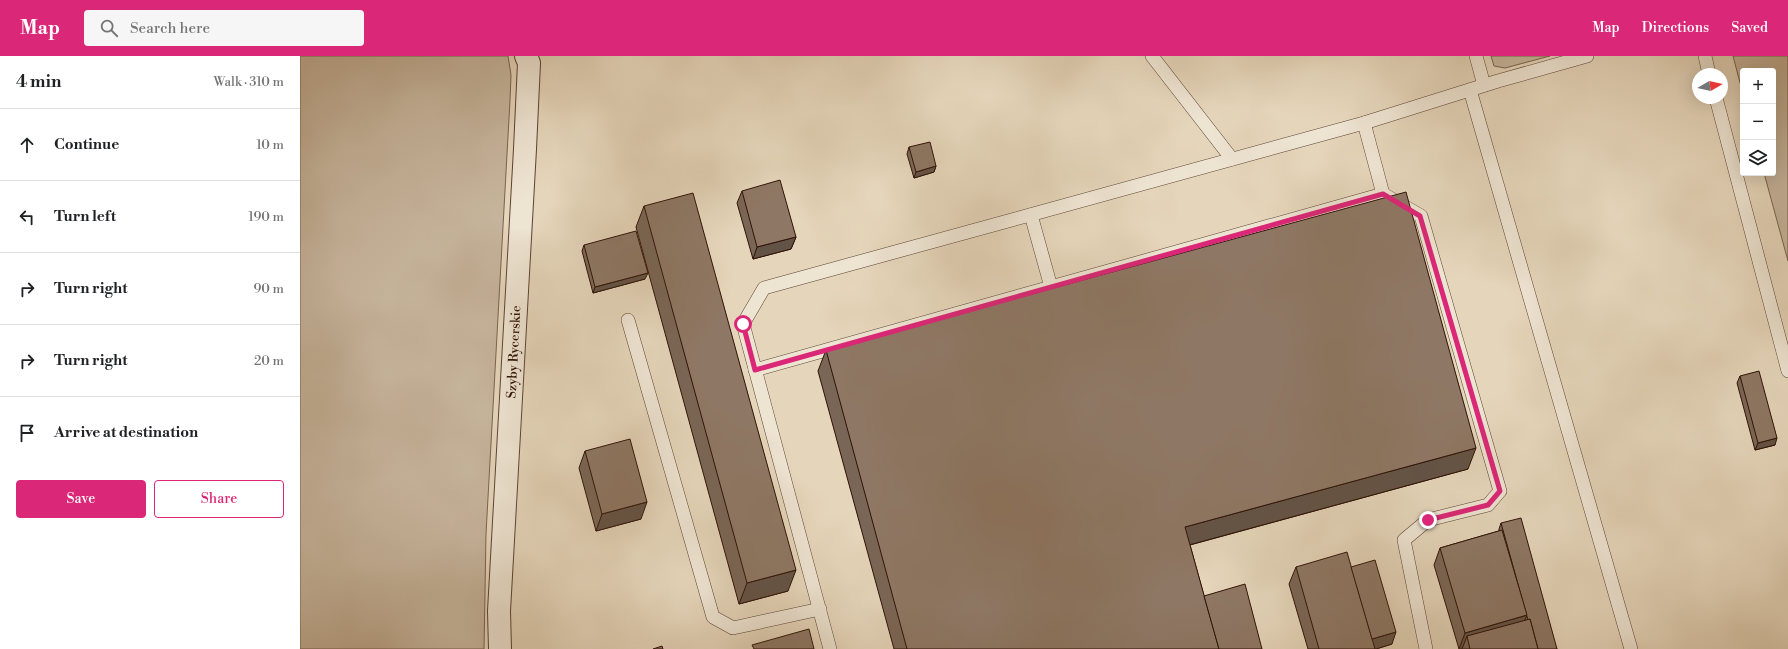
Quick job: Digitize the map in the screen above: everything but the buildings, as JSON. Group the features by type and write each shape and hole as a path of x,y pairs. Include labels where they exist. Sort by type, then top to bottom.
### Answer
{"street":[{"name":"Szyby Rycerskie","path":"500,649 499,611 526,134 529,64 526,56"}],"lane":[{"path":"1152,56 1232,159"},
{"path":"1476,56 1484,85"},
{"path":"830,649 743,324 764,288 1364,123 1484,85 1587,56"},
{"path":"1704,56 1707,68"},
{"path":"1470,90 1631,649"},
{"path":"1718,104 1788,372"},
{"path":"1364,123 1383,194 1420,216 1500,491 1488,505 1428,520 1404,540 1426,649"},
{"path":"755,370 1383,194"},
{"path":"1030,215 1051,287"},
{"path":"628,320 713,617 733,628 820,610"}],"shaded area":[{"path":"300,56 508,56 511,75 510,100 486,534 484,649 300,649"},
{"path":"1491,56 1550,56 1505,68 1494,66"},
{"path":"1733,56 1788,56 1788,261 1765,176 1776,176 1776,68 1740,68 1740,83"}],"route":[{"path":"743,324 755,370 1383,194 1420,216 1500,491 1488,505 1428,520"}]}
